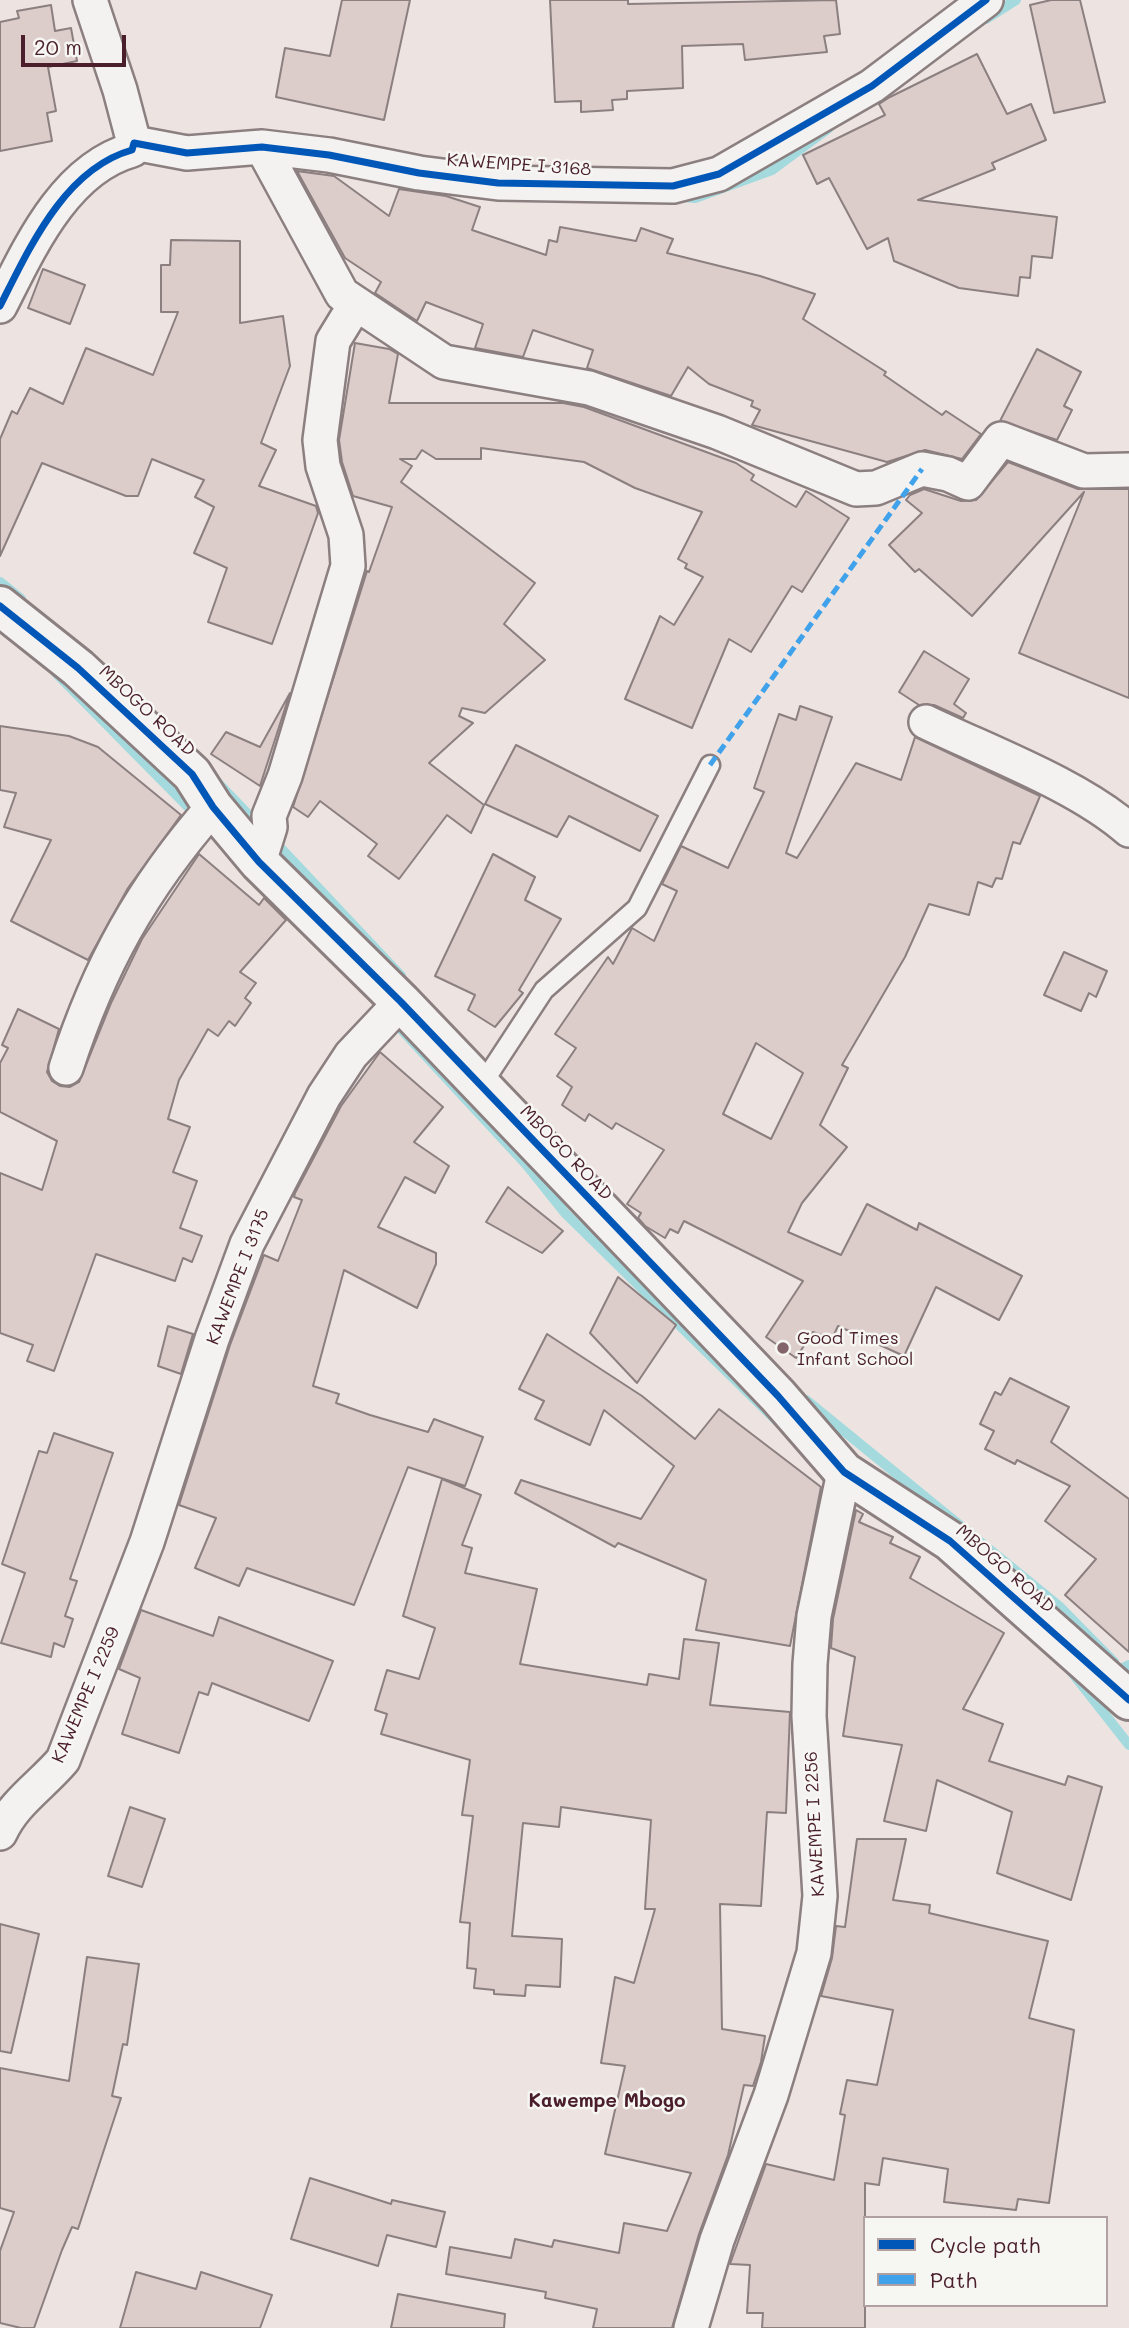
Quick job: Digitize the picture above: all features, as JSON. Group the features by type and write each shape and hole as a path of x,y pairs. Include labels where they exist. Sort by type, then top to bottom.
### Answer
{"street":[{"path":"0,306 40,231 68,193 106,161 132,150 134,143 120,90 90,0"},
{"name":"KAWEMPE I 3168","path":"134,143 187,153 262,148 329,155 419,173 498,183 673,186 719,174 872,86 986,0"},
{"path":"262,148 293,199 333,283 355,305 444,362 589,388 717,432 856,489 876,488 922,469 948,474 968,483 1001,439 1084,471 1129,470"},
{"path":"259,862 270,827 269,816 285,776 348,566 346,535 323,466 320,440 333,341 355,305"},
{"name":"MBOGO ROAD","path":"0,606 135,719 192,774 205,816 259,862 401,1002 778,1396 844,1472 950,1541 1129,1700"},
{"path":"926,722 1057,784 1115,818 1129,830"},
{"path":"66,1068 94,988 138,904 205,816"},
{"name":"KAWEMPE I 3175","path":"147,1542 225,1302 265,1205 307,1125 351,1055 401,1002"},
{"name":"KAWEMPE I 2256","path":"691,2328 717,2240 791,2035 814,1953 820,1896 809,1716 810,1664 814,1616 844,1472"},
{"name":"KAWEMPE I 2259","path":"0,1833 7,1817 28,1794 45,1782 63,1760 147,1542"}],"lane":[{"path":"481,1086 544,990 637,908 710,765"}],"building":[{"path":"342,0 410,0 384,120 276,97 285,48 330,56"},
{"path":"550,0 628,0 628,4 836,0 840,34 824,36 827,52 745,60 743,44 682,46 683,88 627,91 627,99 612,100 613,110 581,112 581,101 555,102"},
{"path":"1051,0 1080,0 1105,102 1054,113 1030,5"},
{"path":"51,5 55,31 71,28 77,61 48,67 56,111 47,113 52,141 0,151 0,22 19,18 17,11"},
{"path":"977,54 1007,114 1031,104 1046,140 992,163 995,169 918,200 1057,217 1052,258 1032,256 1030,278 1020,277 1018,296 959,288 894,261 888,238 867,249 829,178 817,184 803,155 885,115 879,104"},
{"path":"297,171 334,176 389,216 399,189 446,196 480,207 472,230 546,255 549,240 557,242 560,227 636,241 641,228 673,239 667,253 760,276 815,294 803,319 886,372 884,375 942,415 946,411 981,434 962,459 925,450 887,462 752,425 760,410 751,406 753,401 709,384 688,367 671,396 587,368 593,350 533,330 523,357 475,348 483,324 426,302 417,321 375,293 381,282 345,258"},
{"path":"171,240 240,241 240,323 283,316 290,366 261,443 276,450 259,486 316,506 318,513 272,644 208,622 227,568 194,553 214,507 195,497 204,480 152,459 138,496 126,496 42,463 0,556 0,439 12,411 17,414 30,388 63,404 86,348 153,375 178,312 161,312 161,265 170,265"},
{"path":"43,269 85,285 70,324 28,308"},
{"path":"355,343 389,349 398,354 389,403 563,403 584,407 736,463 754,475 751,480 796,507 806,491 849,518 802,592 792,586 751,652 729,639 692,728 625,699 660,616 674,625 703,577 685,568 687,564 678,559 702,512 635,488 584,462 481,448 481,459 436,459 422,450 416,459 400,459 412,466 401,482 535,583 504,624 545,660 485,713 462,708 459,716 473,723 429,763 484,805 471,833 447,815 399,879 368,856 377,844 320,801 308,817 293,807 367,571 369,572 392,507 353,496 342,462 339,440"},
{"path":"1037,349 1081,372 1064,406 1072,410 1057,440 1000,421"},
{"path":"1008,462 1078,489 1129,489 1129,698 1019,653 1084,492 972,616 919,569 915,572 889,545 922,513 906,500 910,495 924,489 961,501 976,500"},
{"path":"924,651 969,679 954,704 966,713 963,718 934,705 919,705 899,692"},
{"path":"290,693 260,786 211,754 226,732 260,747"},
{"path":"800,706 832,717 786,853 797,858 856,763 901,780 915,737 1040,796 1020,844 1013,842 1002,879 996,878 992,887 978,882 969,915 929,904 905,957 842,1065 848,1068 820,1125 847,1147 802,1203 788,1232 841,1255 867,1204 917,1230 919,1223 1022,1276 999,1320 936,1287 904,1356 838,1326 832,1339 813,1332 796,1358 766,1337 803,1281 684,1221 678,1233 670,1229 665,1238 645,1226 638,1218 641,1213 627,1204 664,1150 616,1123 612,1129 589,1114 585,1121 562,1105 572,1087 557,1076 576,1048 555,1034 608,957 613,964 632,928 654,941 677,891 662,884 681,846 728,868 764,792 754,788 779,714 796,720","holes":["756,1043 803,1073 771,1139 723,1114"]},
{"path":"0,726 69,736 98,747 181,815 128,888 88,960 11,921 51,840 4,827 16,793 0,790"},
{"path":"516,745 658,816 640,851 569,816 557,837 485,804"},
{"path":"199,854 259,905 264,898 286,920 240,972 256,983 245,998 251,1003 235,1026 229,1021 218,1036 208,1029 179,1080 168,1119 190,1127 173,1172 197,1181 180,1228 202,1236 192,1262 183,1258 175,1281 96,1254 54,1371 27,1361 33,1345 0,1333 0,1173 42,1190 57,1141 0,1112 0,1063 8,1048 2,1045 18,1009 59,1029 47,1072 52,1081 60,1086 70,1087 79,1082 111,1003 142,939"},
{"path":"493,854 535,877 525,900 561,919 519,990 523,993 495,1027 468,1010 475,995 435,976"},
{"path":"1064,952 1107,971 1096,997 1089,993 1081,1011 1044,995"},
{"path":"380,1052 443,1107 414,1142 449,1166 435,1193 405,1177 378,1227 436,1253 436,1264 417,1308 344,1270 313,1386 339,1394 336,1403 370,1415 428,1432 434,1419 483,1437 465,1486 408,1467 354,1605 247,1568 239,1586 195,1568 216,1518 179,1505 230,1345 264,1255 278,1261 302,1200 294,1197 295,1193 341,1106"},
{"path":"508,1187 563,1231 542,1253 486,1222"},
{"path":"618,1277 676,1325 637,1383 590,1333"},
{"path":"168,1326 193,1334 181,1374 158,1366"},
{"path":"547,1334 642,1396 695,1439 719,1409 821,1487 790,1646 696,1630 706,1580 618,1543 615,1547 515,1493 521,1480 641,1519 674,1466 604,1410 590,1445 535,1419 544,1401 519,1389"},
{"path":"1010,1378 1069,1407 1051,1442 1129,1499 1129,1652 1065,1595 1096,1559 1045,1521 1070,1486 1017,1460 1015,1464 985,1449 994,1431 980,1424 995,1392 1001,1395"},
{"path":"54,1433 113,1453 70,1579 77,1581 65,1616 73,1619 64,1647 54,1643 51,1657 1,1643 25,1573 2,1564 39,1451 47,1453"},
{"path":"442,1479 481,1495 462,1545 472,1548 465,1573 537,1589 520,1664 647,1685 649,1674 679,1679 684,1639 719,1643 710,1705 790,1712 786,1813 767,1812 761,1906 720,1904 722,2029 765,2036 761,2062 753,2086 744,2085 728,2155 699,2234 672,2328 593,2328 597,2309 545,2298 546,2292 446,2274 450,2247 511,2258 515,2239 552,2247 554,2240 619,2253 624,2223 667,2231 691,2173 605,2154 625,2066 601,2063 615,1977 634,1983 655,1909 645,1909 651,1820 561,1807 559,1827 523,1823 512,1936 562,1939 560,1987 526,1985 525,1996 494,1994 494,1990 474,1988 476,1969 467,1968 470,1923 460,1922 473,1816 462,1815 470,1760 381,1734 387,1714 375,1710 387,1670 419,1679 435,1628 403,1616"},
{"path":"856,1510 863,1514 859,1522 893,1537 890,1543 920,1557 910,1578 1004,1633 963,1709 1003,1724 989,1761 1065,1785 1068,1776 1102,1787 1071,1900 997,1873 1012,1812 937,1780 926,1831 884,1821 902,1745 843,1736 855,1657 831,1648 833,1619"},
{"path":"141,1610 213,1636 219,1617 333,1661 309,1721 212,1683 208,1695 199,1692 179,1753 122,1734 140,1678 119,1669"},
{"path":"130,1807 165,1819 142,1887 108,1876"},
{"path":"857,1839 906,1839 893,1900 930,1905 929,1913 1048,1941 1029,2018 1074,2030 1049,2203 1018,2199 1016,2210 944,2202 948,2169 883,2158 879,2185 865,2183 865,2328 762,2328 763,2313 747,2313 750,2265 730,2264 766,2164 834,2180 845,2115 840,2114 847,2080 877,2085 893,2010 821,1996 832,1958 836,1926 845,1927"},
{"path":"0,1924 39,1934 11,2053 0,2051"},
{"path":"87,1957 139,1964 127,2045 123,2044 112,2096 121,2098 78,2229 72,2227 34,2328 21,2328 0,2323 0,2251 14,2212 0,2208 0,2068 69,2081"},
{"path":"310,2178 391,2204 392,2200 445,2212 436,2247 387,2235 378,2266 291,2239"},
{"path":"136,2272 196,2289 201,2272 272,2295 260,2328 120,2328"},
{"path":"398,2294 505,2314 504,2328 391,2328"}],"waterway":[{"path":"986,19 1016,0"},
{"path":"682,197 695,198 772,170 829,128"},
{"path":"0,582 21,599"},
{"path":"56,673 200,819"},
{"path":"217,782 262,829"},
{"path":"273,840 401,976"},
{"path":"402,1030 525,1163 565,1213 781,1425"},
{"path":"806,1400 1060,1607 1114,1662"},
{"path":"1121,1669 1129,1665"},
{"path":"1070,1670 1129,1745"}],"marked path":[{"path":"710,765 922,469"}],"cycle path":[{"path":"0,306 23,260 51,214 68,193 87,174 108,160 132,150 134,143 187,153 262,147 329,155 419,173 498,183 673,186 719,174 872,86 986,0"},
{"path":"0,606 78,668 192,774 213,807 259,862 401,1002 778,1396 844,1472 950,1541 1129,1700"}],"place":[{"name":"Good Times Infant School","path":"783,1348"}],"district":[{"name":"Kawempe Mbogo","path":"607,2101"}]}
